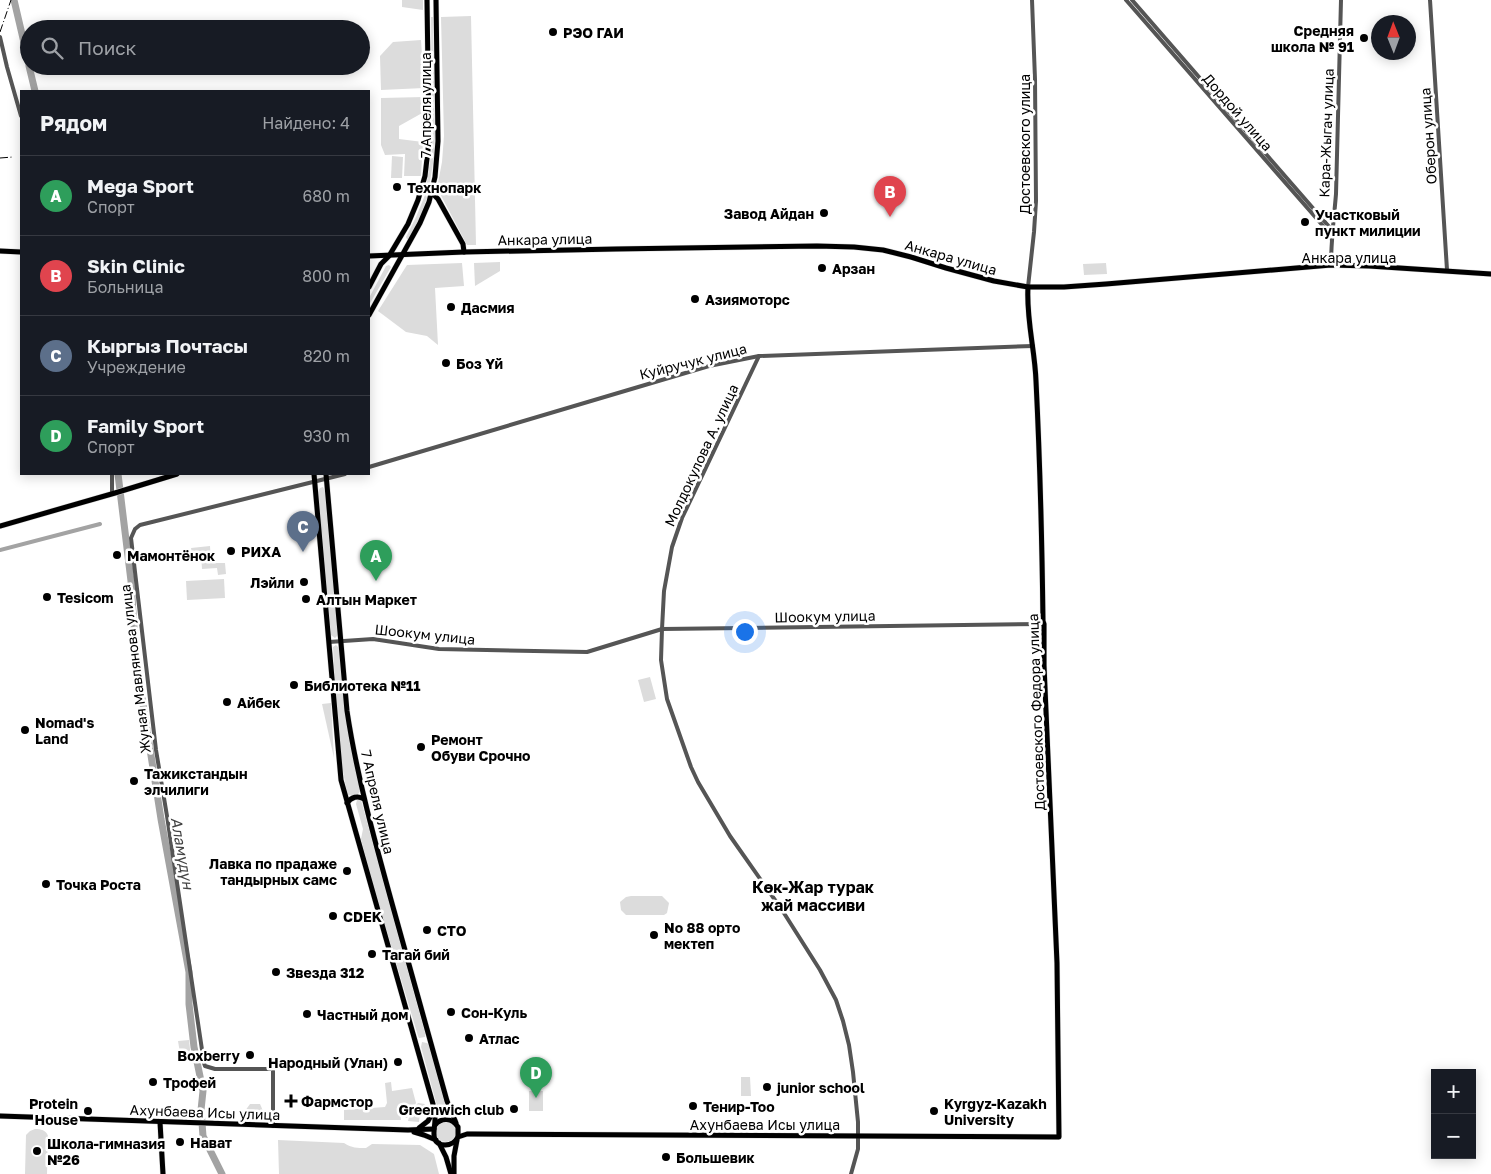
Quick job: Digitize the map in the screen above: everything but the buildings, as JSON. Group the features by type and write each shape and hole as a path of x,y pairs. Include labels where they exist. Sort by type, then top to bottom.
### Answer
{"main road":[{"name":"7 Апреля улица","path":"370,285 381,264 389,256 408,224 422,189 429,141 427,0"},
{"name":"7 Апреля улица","path":"370,313 404,255 420,223 431,192 437,163 438,141 436,0"},
{"path":"428,11 436,11"},
{"path":"422,189 431,192 438,199 463,244 464,252"},
{"name":"Анкара улица","path":"370,256 616,249 854,247 883,250 994,281 1028,287 1064,287 1331,266 1447,270 1491,274"},
{"path":"0,251 20,252"},
{"name":"Достоевского Федора улица","path":"1028,287 1028,313 1033,346 1039,438 1043,621 1057,966 1059,1136"},
{"path":"0,526 174,475"},
{"name":"7 Апреля улица","path":"314,475 339,766 347,803 434,1108 434,1127"},
{"name":"7 Апреля улица","path":"326,476 347,711 364,799 429,1038 447,1101 457,1126"},
{"path":"347,803 355,797 364,799"},
{"path":"416,1042 429,1038"},
{"path":"408,1130 423,1125 433,1114 434,1108"},
{"name":"Ахунбаева Исы улица","path":"0,1116 408,1130 434,1127"},
{"path":"440,1120 451,1120 457,1126 452,1174 446,1157 433,1133 434,1127 440,1120"},
{"path":"160,1122 163,1174"},
{"name":"Ахунбаева Исы улица","path":"457,1126 472,1134"},
{"name":"Ахунбаева Исы улица","path":"408,1130 424,1134 437,1141"},
{"name":"Ахунбаева Исы улица","path":"457,1138 467,1134 1059,1136"},
{"path":"437,1141 449,1145 457,1138"}],"street":[{"name":"Достоевского улица","path":"1028,287 1036,201 1032,0"},
{"name":"Дордой улица","path":"1126,0 1324,227 1332,240"},
{"name":"Дордой улица","path":"1132,0 1332,230"},
{"name":"Кара-Жыгач улица","path":"1331,266 1336,194 1341,0"},
{"name":"Оберон улица","path":"1430,0 1447,270"},
{"path":"0,37 20,112"},
{"path":"1328,225 1334,224"},
{"name":"Куйручук улица","path":"370,467 708,366 759,356 1033,346"},
{"name":"Молдокулова А. улица","path":"759,356 682,518 674,541 666,578 662,629 662,660 667,699 698,782 730,836 782,910 820,970 836,1000 849,1045 859,1135 858,1149 850,1174"},
{"path":"112,475 114,494"},
{"path":"315,482 326,476"},
{"name":"Жуная Мавлянова улица","path":"273,1126 272,1069 215,1069 205,1066 204,1063 156,750 131,538 135,529 140,525 315,482"},
{"name":"Шоокум улица","path":"329,642 373,639 439,650 587,652 662,629 1044,624"}],"shaded area":[{"path":"402,0 423,0 423,10 402,7"},
{"path":"471,16 476,245 467,245 437,188 444,136 441,17"},
{"path":"431,17 433,17 435,137 429,188 426,188 432,148"},
{"path":"421,40 424,88 381,90 380,56 393,42"},
{"path":"424,97 424,112 399,126 399,139 423,142 421,176 404,176 405,154 385,155 381,145 381,98"},
{"path":"392,156 403,157 402,178 391,178"},
{"path":"425,195 427,198 420,217 409,239 407,239 406,237"},
{"path":"500,262 500,271 475,286 474,263"},
{"path":"462,263 464,286 435,288 438,345 427,336 406,332 378,311 407,265"},
{"path":"1106,263 1107,274 1084,275 1083,264"},
{"path":"389,265 391,267 370,303 370,296 386,266"},
{"path":"323,487 325,491 338,635 335,638 331,635 318,492"},
{"path":"210,546 211,563 225,563 226,574 218,575 217,568 202,569 201,553 192,553 191,548"},
{"path":"224,579 225,598 187,600 186,581"},
{"path":"336,645 339,648 345,714 360,791 357,796 348,795 347,793 341,757 333,647"},
{"path":"650,677 656,699 644,702 638,680"},
{"path":"331,703 334,758 322,704"},
{"path":"359,799 361,800 425,1037 419,1038 418,1036 370,875 361,839 363,829 356,804"},
{"path":"662,896 669,903 667,913 664,915 626,915 621,910 620,902 626,897"},
{"path":"189,1040 191,1058 181,1059 178,1041"},
{"path":"422,1042 429,1045 445,1104 443,1109 439,1109 437,1106 421,1047"},
{"path":"741,1077 750,1077 751,1096 741,1096"},
{"path":"391,1082 392,1091 412,1088 416,1103 407,1118 405,1117 406,1110 401,1107 401,1120 344,1120 344,1110 385,1107 387,1103 385,1083"},
{"path":"529,1091 543,1091 543,1111 529,1111"},
{"path":"418,1103 425,1104 420,1113 419,1122 408,1121 410,1113"},
{"path":"250,1104 260,1104 266,1118 240,1118"},
{"path":"446,1122 453,1125 456,1132 453,1139 446,1142 439,1139 436,1132 439,1125"},
{"name":"Школа-гимназия №26","path":"35,1129 43,1130 48,1136 47,1174 25,1174 26,1135"},
{"path":"278,1140 344,1143 360,1148 366,1148 372,1144 420,1145 434,1154 439,1174 279,1174"}],"waterway":[{"name":"Аламүдүн","path":"14,0 20,26"},
{"name":"Аламүдүн","path":"31,75 35,90"},
{"name":"Аламүдүн","path":"118,475 131,581 136,660 161,819 189,972 189,1004 194,1047 203,1091 201,1110 203,1136 222,1174"},
{"path":"0,550 100,524"}],"railway":[{"path":"0,32 11,0"},
{"path":"0,158 13,157"}],"place":[{"name":"РЭО ГАИ","path":"553,32"},
{"name":"Средняя школа № 91","path":"1364,38"},
{"name":"Технопарк","path":"397,187"},
{"name":"Завод Айдан","path":"824,213"},
{"name":"Skin Clinic","path":"890,217"},
{"name":"Участковый пункт милиции","path":"1305,222"},
{"name":"Арзан","path":"822,268"},
{"name":"Азиямоторс","path":"695,299"},
{"name":"Дасмия","path":"451,307"},
{"name":"Боз Үй","path":"446,363"},
{"name":"РИХА","path":"231,551"},
{"name":"Кыргыз Почтасы","path":"303,552"},
{"name":"Мамонтёнок","path":"117,555"},
{"name":"Mega Sport","path":"376,581"},
{"name":"Лэйли","path":"304,582"},
{"name":"Tesicom","path":"47,597"},
{"name":"Алтын Маркет","path":"306,599"},
{"name":"Библиотека №11","path":"294,685"},
{"name":"Айбек","path":"227,702"},
{"name":"Nomad's Land","path":"25,730"},
{"name":"Ремонт Обуви Срочно","path":"421,747"},
{"name":"Тажикстандын элчилиги","path":"134,781"},
{"name":"Лавка по прадаже тандырных самс","path":"347,871"},
{"name":"Точка Роста","path":"46,884"},
{"name":"CDEK","path":"333,916"},
{"name":"СТО","path":"427,930"},
{"name":"No 88 орто мектеп","path":"654,935"},
{"name":"Тагай бий","path":"372,954"},
{"name":"Звезда 312","path":"276,972"},
{"name":"Сон-Куль","path":"451,1012"},
{"name":"Частный дом","path":"307,1014"},
{"name":"Атлас","path":"469,1038"},
{"name":"Boxberry","path":"250,1055"},
{"name":"Народный (Улан)","path":"398,1062"},
{"name":"Трофей","path":"153,1082"},
{"name":"junior school","path":"767,1087"},
{"name":"Family Sport","path":"536,1098"},
{"name":"Фармстор","path":"291,1101"},
{"name":"Тенир-Тоо","path":"693,1106"},
{"name":"Greenwich club","path":"514,1109"},
{"name":"Protein House","path":"88,1111"},
{"name":"Kyrgyz-Kazakh University","path":"934,1111"},
{"name":"Нават","path":"180,1142"},
{"name":"Школа-гимназия №26","path":"37,1151"},
{"name":"Большевик","path":"666,1157"}],"district":[{"name":"Көк-Жар турак жай массиви","path":"813,896"}]}
